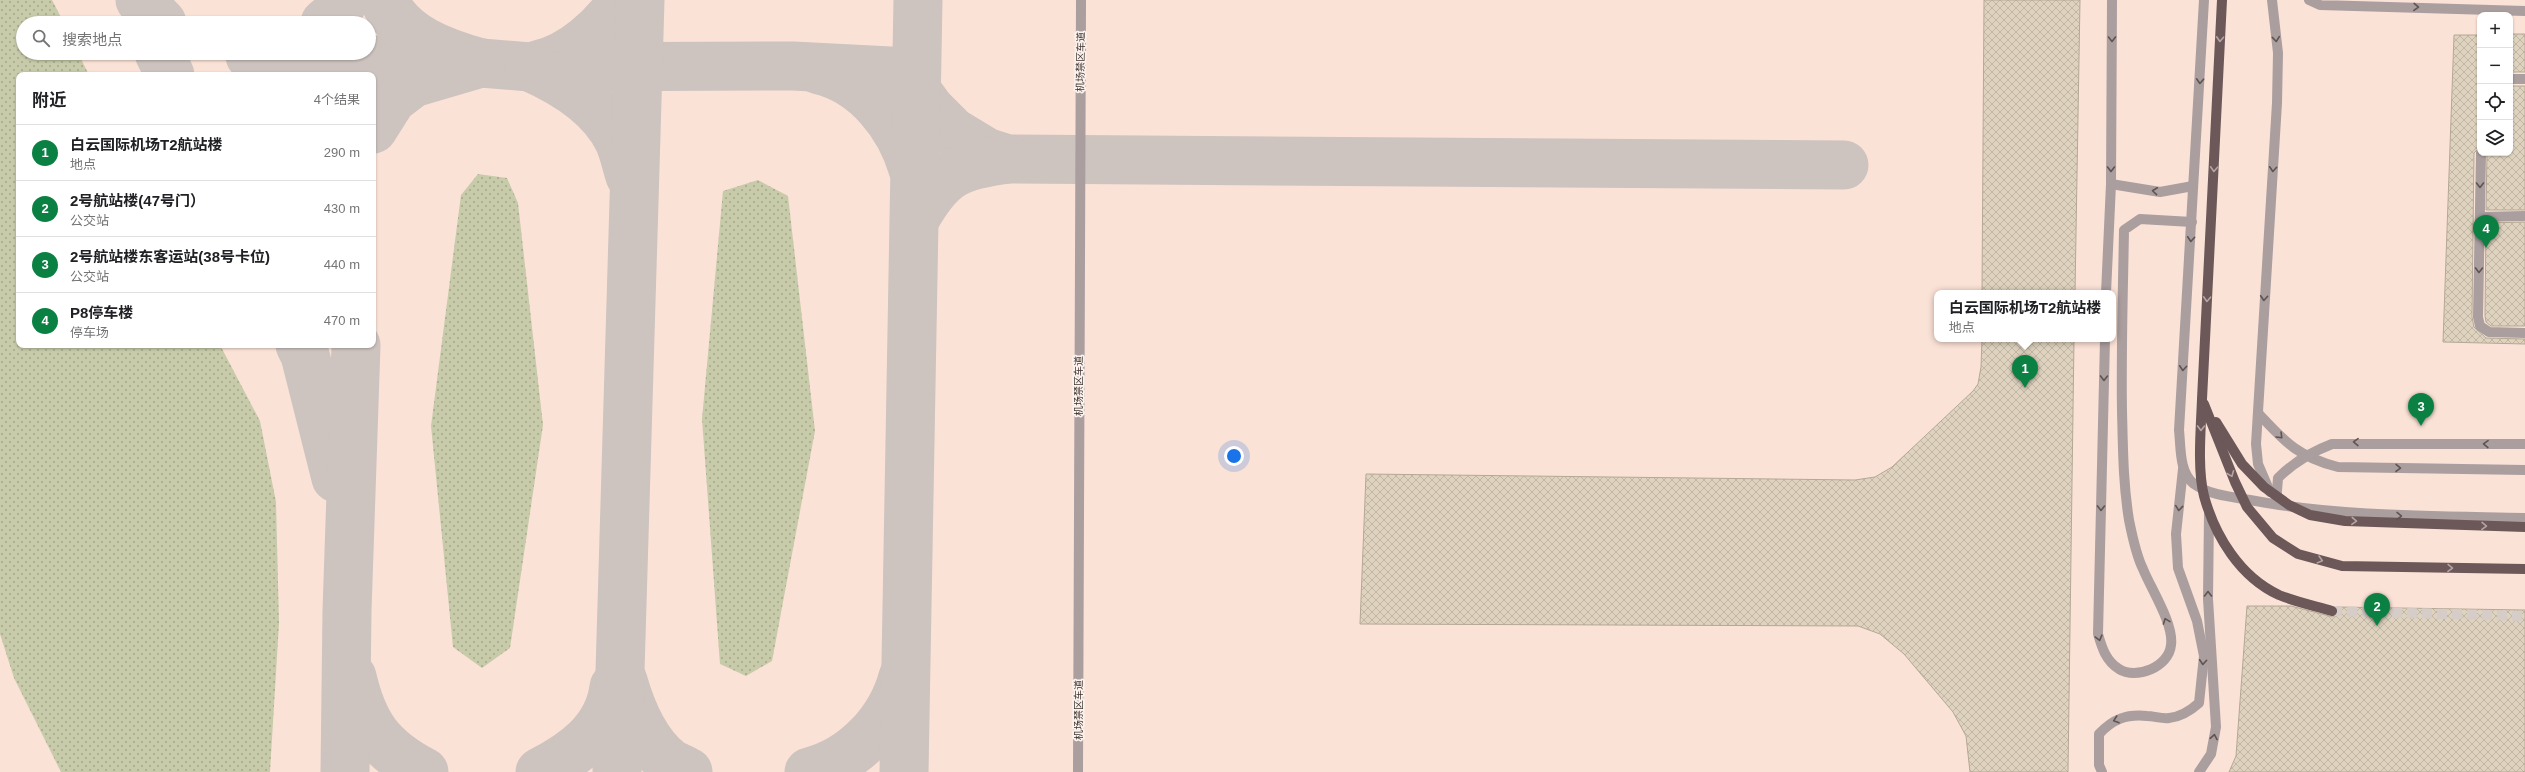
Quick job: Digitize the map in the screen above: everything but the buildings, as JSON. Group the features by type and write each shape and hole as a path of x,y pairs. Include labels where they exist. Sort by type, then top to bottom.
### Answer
{"main road":[{"path":"2222,0 2202,398 2201,449 2204,495 2218,532 2233,559 2263,585 2279,595 2332,611"},
{"path":"2202,398 2242,464 2264,487 2289,504 2310,514 2345,521 2525,527"},
{"path":"2202,398 2235,482 2247,507 2274,538 2298,554 2342,566 2525,569"}],"street":[{"name":"机场禁区车道","path":"1078,772 1081,0"},
{"path":"2106,290 2111,184 2112,0"},
{"path":"2102,772 2099,765 2099,734 2110,722 2146,715 2168,718 2186,714 2199,703 2204,656 2197,621 2178,562 2176,534 2183,469 2179,430 2204,0"},
{"path":"2272,0 2278,53 2277,103 2258,413 2258,464 2276,505"},
{"path":"2309,0 2314,4 2320,5 2375,3 2483,5 2525,11"},
{"path":"2513,79 2525,79"},
{"path":"2480,156 2478,317 2480,326 2489,332 2525,333"},
{"path":"2111,184 2160,192 2194,186"},
{"path":"2480,217 2525,216"},
{"path":"2104,342 2098,634 2105,655 2118,669 2129,674 2147,671 2162,663 2172,646 2168,623 2142,568 2130,521 2123,478 2121,339 2124,230 2140,219 2192,222"},
{"path":"2258,413 2280,437 2298,453 2338,467 2525,470"},
{"path":"2276,505 2278,478 2292,464 2305,456 2332,444 2349,442 2525,444"},
{"path":"2183,469 2194,484 2209,491 2276,505 2378,515 2525,518"},
{"path":"2199,772 2211,754 2216,727 2208,599 2209,491"}],"shaded area":[{"path":"0,0 2525,0 2525,772 0,772"}],"green space":[{"path":"0,0 52,0 60,16 16,16 16,60 82,60 88,72 16,72 16,348 222,348 260,421 276,502 279,623 270,772 61,772 14,678 0,634"},
{"path":"478,174 507,178 518,203 543,425 510,648 482,668 453,647 431,426 461,195"},
{"path":"758,180 788,196 815,431 772,661 746,676 720,664 702,419 723,191"}],"taxiway":[{"path":"140,0 155,16"},
{"path":"333,16 338,12 344,0"},
{"path":"376,124 392,99 413,83 481,63 439,49 412,34 401,24 384,0"},
{"path":"537,65 563,56 575,49 597,31 623,0"},
{"path":"617,772 640,0"},
{"path":"904,772 918,0"},
{"path":"162,60 168,72"},
{"path":"376,60 481,63 530,67 793,66 890,71 908,79 930,109 953,132 986,152 1008,159 1844,165"},
{"path":"530,67 556,80 581,96 603,116 619,141 630,176"},
{"path":"819,70 852,84 866,94 879,107 899,136 913,169"},
{"path":"915,219 933,191 952,174 975,165 1008,159"},
{"path":"302,348 305,355 336,478"},
{"path":"345,772 347,611 356,348"},
{"path":"352,677 356,694 362,709 376,734 396,754 424,772"},
{"path":"809,772 825,767 841,759 868,737 880,724 890,709 903,677"},
{"path":"623,681 630,703 640,725 653,745 669,762 688,772"},
{"path":"540,772 577,749 598,728 611,702 614,687"}],"tunnel":[{"path":"2332,611 2525,616"}],"place":[{"name":"P8停车楼","path":"2486,248"},
{"name":"白云国际机场T2航站楼","path":"2025,388"},
{"name":"2号航站楼东客运站(38号卡位)","path":"2421,426"},
{"name":"2号航站楼(47号门）","path":"2377,626"}]}
